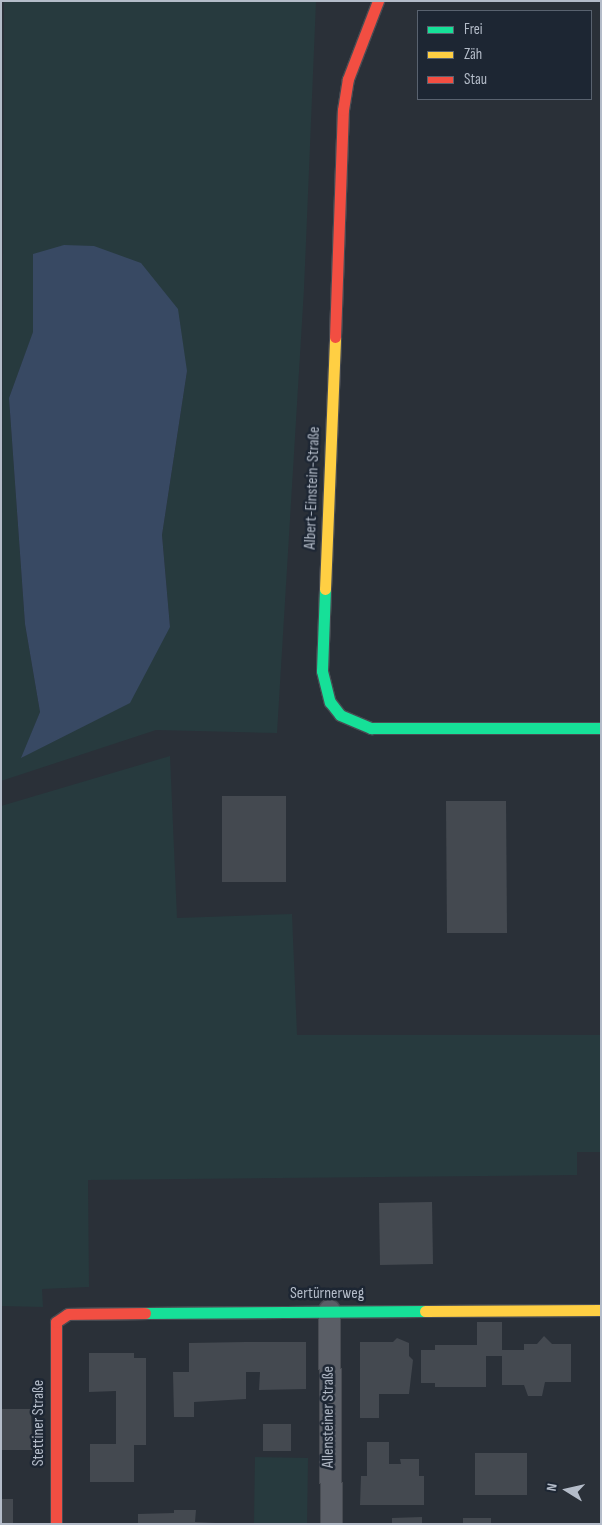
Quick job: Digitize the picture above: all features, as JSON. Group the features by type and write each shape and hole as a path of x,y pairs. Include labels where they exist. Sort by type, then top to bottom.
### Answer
{"street":[{"name":"Albert-Einstein-Straße","path":"378,1 348,79 342,118 322,671 330,702 340,715 371,728 601,728"},
{"name":"Sertürnerweg","path":"56,1322 68,1314 329,1310 601,1310"},
{"name":"Allensteiner Straße","path":"329,1310 331,1524"},
{"path":"601,1310 601,1321"},
{"name":"Stettiner Straße","path":"56,1322 56,1524"}],"green space":[{"path":"4,1 316,1 304,289 277,733 156,730 1,781","holes":["33,333 187,371 162,535 170,627 22,758 40,712 25,624 9,398"]},
{"path":"170,756 177,918 292,914 297,1035 601,1035 601,1152 577,1152 577,1175 88,1180 89,1287 42,1289 43,1307 1,1306 1,806"},
{"path":"255,1457 308,1458 307,1524 254,1524"}],"water":[{"path":"64,245 94,246 141,263 178,309 187,371 162,535 170,627 130,703 21,758 40,712 25,624 9,398 33,332 33,254"}],"building":[{"path":"222,796 286,796 286,882 222,882"},
{"path":"446,801 506,801 507,933 447,933"},
{"path":"432,1202 433,1264 380,1265 379,1203"},
{"path":"477,1322 502,1322 502,1350 524,1350 524,1344 537,1344 544,1336 552,1344 571,1344 571,1382 545,1382 542,1396 528,1396 524,1385 502,1385 502,1356 486,1356 486,1387 435,1387 435,1383 421,1383 421,1350 435,1350 435,1345 477,1345"},
{"path":"397,1338 409,1343 409,1356 413,1360 409,1394 379,1394 379,1418 360,1418 360,1342 393,1342"},
{"path":"306,1342 306,1389 259,1390 260,1372 246,1372 246,1399 194,1402 194,1417 174,1417 173,1372 189,1372 189,1343"},
{"path":"89,1353 134,1353 134,1358 146,1358 146,1445 134,1445 134,1482 90,1482 90,1444 116,1444 116,1391 89,1392"},
{"path":"1,1409 31,1409 32,1450 1,1450"},
{"path":"263,1424 291,1424 291,1451 263,1451"},
{"path":"367,1442 389,1442 389,1464 401,1464 400,1459 419,1459 419,1476 424,1476 424,1505 360,1505 361,1476 367,1476"},
{"path":"475,1453 527,1453 527,1495 475,1495"},
{"path":"1,1499 13,1499 13,1524 1,1524"},
{"path":"174,1510 196,1510 195,1522 237,1524 138,1524 138,1514 174,1513"},
{"path":"422,1517 422,1524 392,1524 392,1518"},
{"path":"463,1518 491,1518 491,1524 463,1524"}],"traffic: fast":[{"path":"325,589 322,671 330,702 340,715 371,728 601,728"},
{"path":"145,1313 425,1311"}],"traffic: slow":[{"path":"325,589 335,337"},
{"path":"425,1311 601,1310"}],"traffic: jam":[{"path":"335,337 343,110 348,79 378,1"},
{"path":"56,1524 56,1322 68,1314 145,1313"}]}
